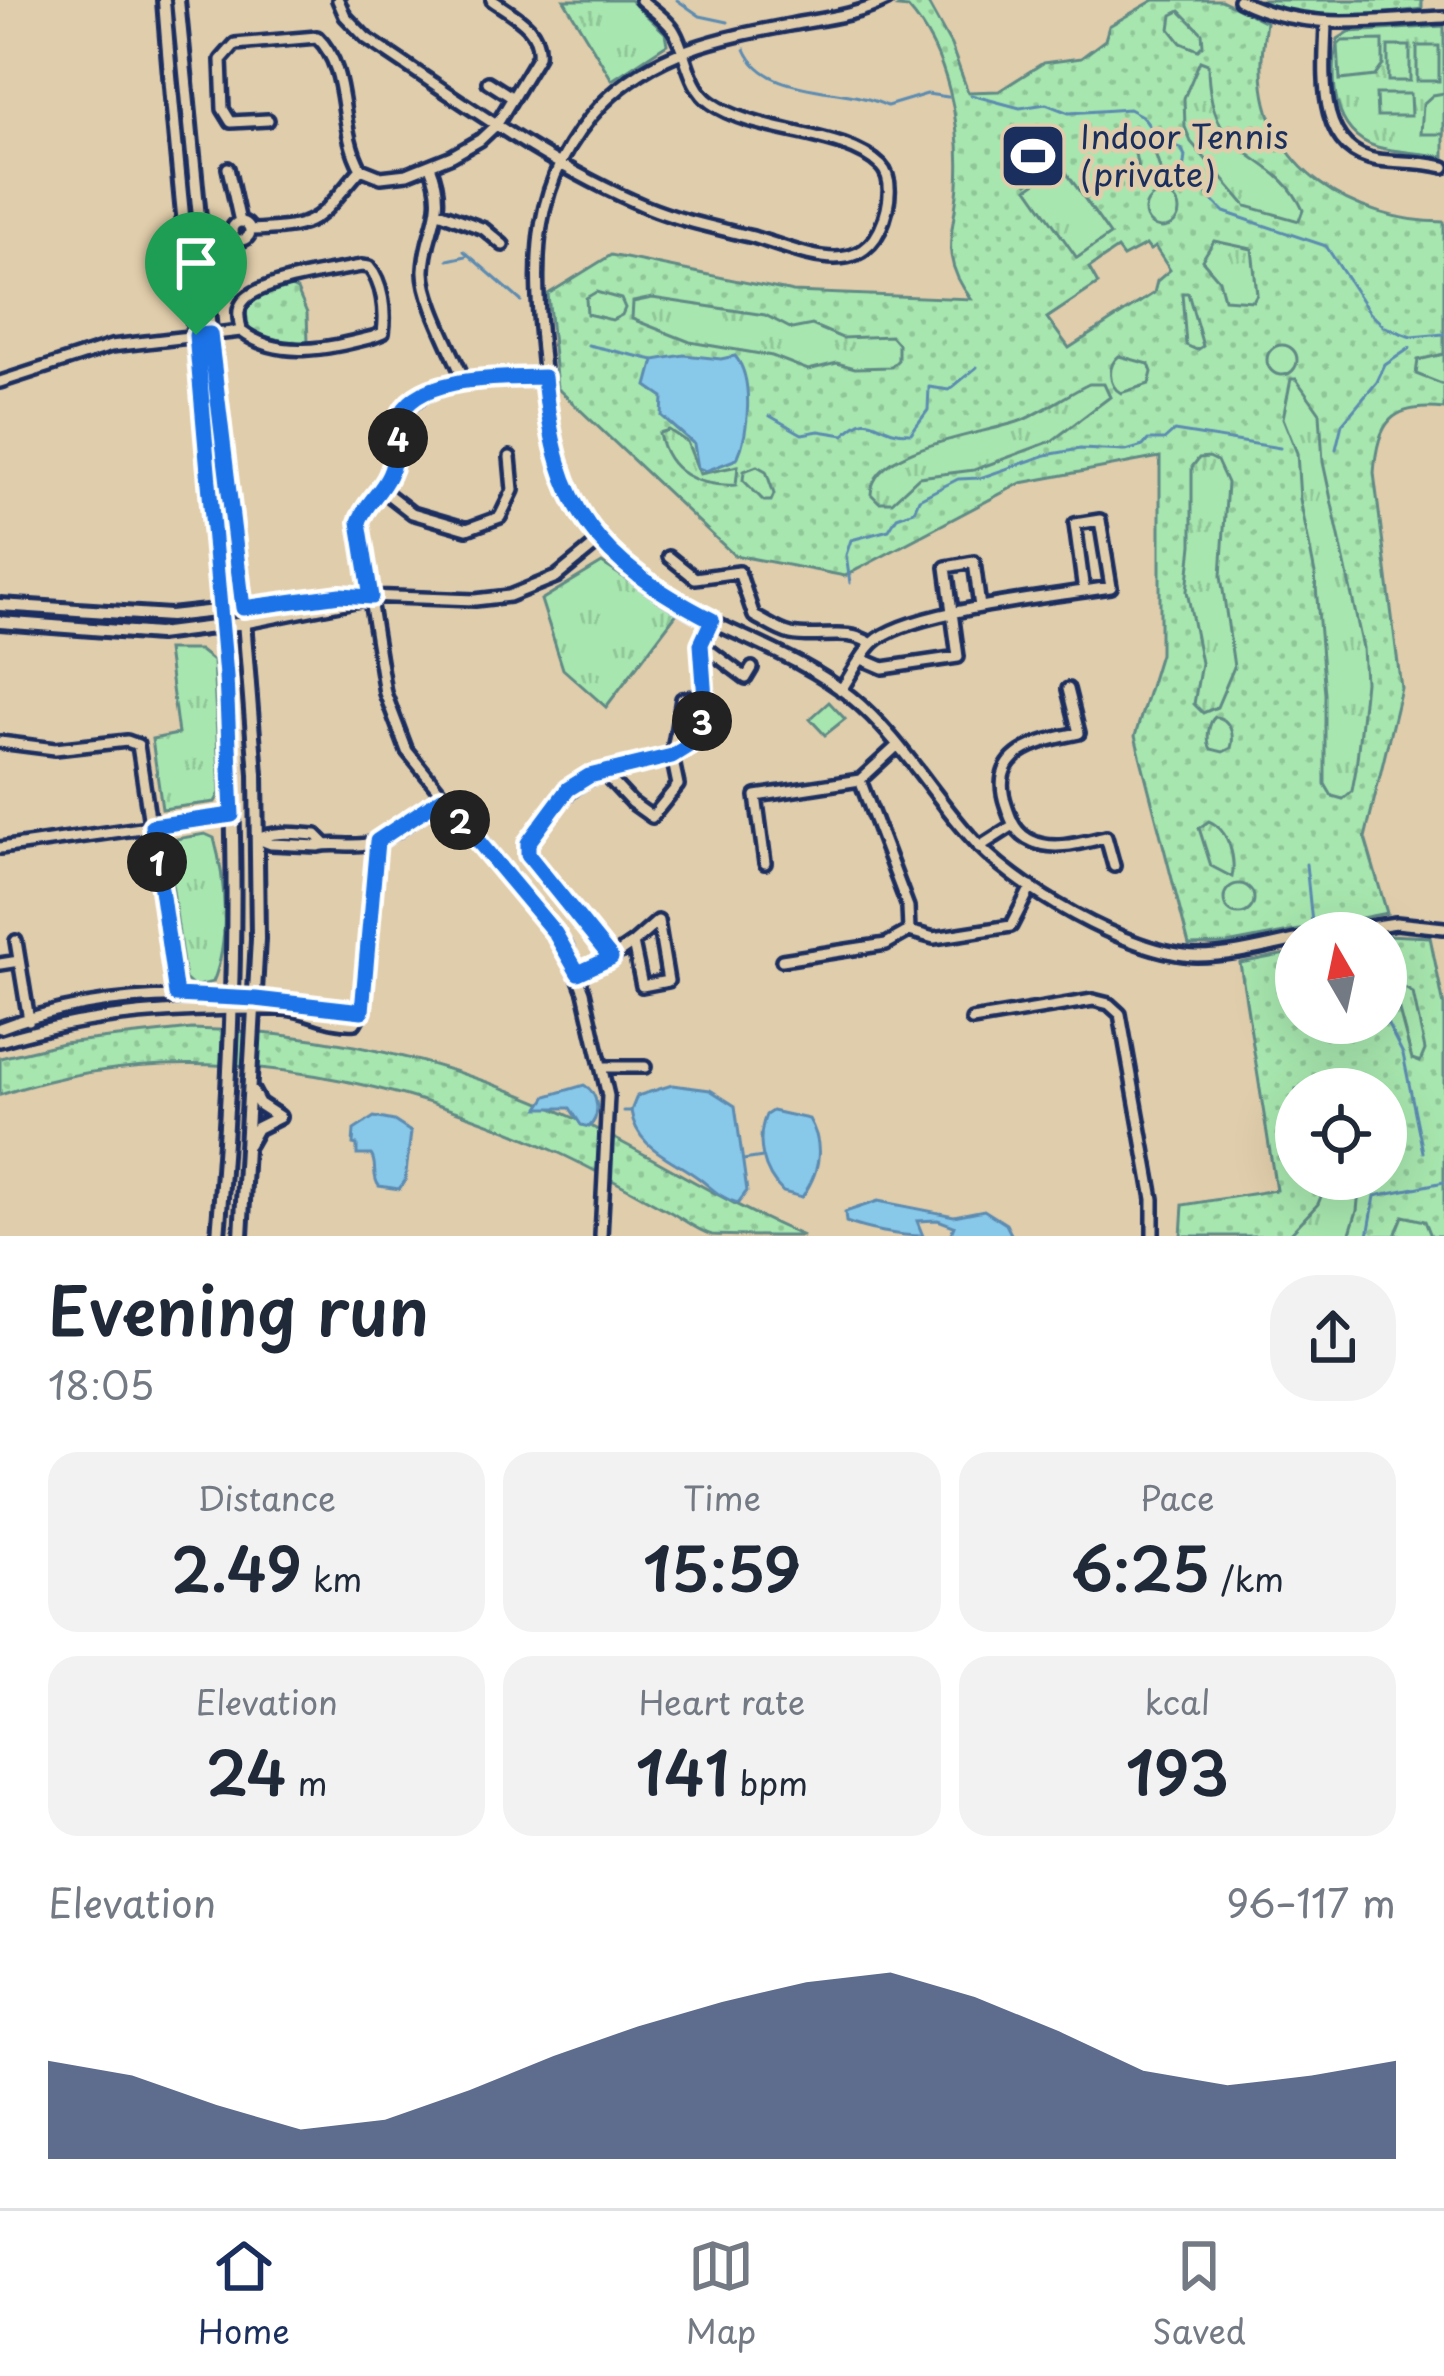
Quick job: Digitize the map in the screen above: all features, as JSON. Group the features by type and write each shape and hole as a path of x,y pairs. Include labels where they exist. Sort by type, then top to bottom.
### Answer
{"main road":[{"path":"164,0 221,628 232,815 231,1004 218,1236"},
{"path":"178,0 210,334 245,623 258,839 255,1005 242,1236"},
{"path":"0,605 135,615 243,608"},
{"path":"0,622 158,634 245,623"},
{"path":"247,1147 257,1128 279,1118 259,1104 250,1082"}],"street":[{"path":"338,0 345,16 366,38 559,165 650,208 707,225 830,258 862,253 873,242 886,214 889,179 883,167 863,153 752,122 707,101 679,51 674,30 641,0"},
{"path":"268,120 231,122 223,109 221,60 235,44 316,37 334,54 350,150 361,169 386,177 430,166 480,140 497,124 538,56 539,44 527,25 492,0"},
{"path":"887,0 846,15 723,37 679,51 617,91 589,119 559,165 544,205 536,248 544,377 559,467 576,506 600,541 643,581 842,690 898,745 979,847 1031,887 1117,936 1160,951 1215,955 1275,944"},
{"path":"1239,0 1288,18 1325,22 1444,17"},
{"path":"1325,22 1325,94 1340,135 1355,152 1375,160 1444,167"},
{"path":"488,82 513,98"},
{"path":"217,130 228,118"},
{"path":"430,166 440,190 424,269 426,287 464,380"},
{"path":"228,168 245,226 308,224 321,218 361,169"},
{"path":"439,212 472,223 503,245"},
{"path":"0,382 111,346 196,335 241,331 254,341 299,351 373,337 383,333 385,318 376,275 361,266 271,285 245,297 238,309 241,331"},
{"path":"544,377 464,380 430,393 400,416 395,458 359,522 391,714 407,751 555,933 578,973 602,1067 609,1129 601,1236"},
{"path":"381,489 412,513 467,529 500,517 513,490 509,457"},
{"path":"842,690 872,644 885,634 980,607 1111,587 1100,520 1075,524 1084,591"},
{"path":"243,608 340,595 475,600 509,596 556,577 600,541"},
{"path":"669,557 695,578 739,572 754,616 786,634 844,633 859,635 872,644"},
{"path":"862,659 883,668 958,657 946,567 974,562 980,607"},
{"path":"245,623 371,597"},
{"path":"611,958 528,855 528,843 568,789 589,776 672,756 688,746 706,713 701,644 712,620"},
{"path":"701,644 746,678 752,668"},
{"path":"1068,689 1079,734 1036,744 1015,755 1004,770 1000,789 1012,826 1031,841 1048,846 1106,837 1114,866"},
{"path":"604,773 652,817 678,784 672,756 682,699 706,694"},
{"path":"0,742 56,748 130,741 138,745 176,995"},
{"path":"765,863 756,796 860,780 898,745"},
{"path":"860,780 908,907 909,931"},
{"path":"258,839 318,846 377,841 442,798"},
{"path":"0,848 232,815"},
{"path":"979,847 1012,826"},
{"path":"0,1028 92,1002 176,995 231,1004 362,1011 377,841"},
{"path":"782,960 886,944 909,931 934,938 1011,926 1031,887"},
{"path":"578,973 611,958 658,921 668,981 642,986 632,943"},
{"path":"1407,924 1444,928"},
{"path":"16,941 32,1031"},
{"path":"0,964 19,961"},
{"path":"972,1020 1093,1000 1109,1004 1120,1014 1153,1199 1153,1236"},
{"path":"0,1041 135,1012 231,1004"},
{"path":"602,1067 645,1067"}],"green space":[{"path":"564,0 630,0 665,33 667,44 612,80"},
{"path":"909,0 926,0 951,45 968,92 999,91 1043,63 1081,58 1105,40 1109,26 1154,0 1221,0 1266,22 1262,63 1266,105 1296,162 1347,200 1378,212 1444,222 1444,409 1411,409 1391,420 1379,441 1374,473 1401,688 1365,838 1387,912 1275,912 1275,935 1189,945 1135,736 1160,654 1160,457 1021,483 845,576 734,555 557,388 548,294 611,255 793,292 971,299 951,257 959,162 949,91 933,46 908,8 898,7","holes":["1146,245 1150,250 1155,247 1170,270 1157,281 1154,293 1069,348 1047,318 1098,284 1089,268 1117,249 1123,257"]},
{"path":"1255,0 1422,0 1422,9 1316,15"},
{"path":"1180,11 1202,33 1203,45 1198,50 1181,43 1170,29 1172,15"},
{"path":"1444,26 1444,157 1385,149 1362,140 1350,130 1337,102 1338,39 1349,32"},
{"path":"1383,40 1383,65 1375,76 1340,80 1338,45 1342,41"},
{"path":"1388,46 1410,46 1410,81 1388,81"},
{"path":"1417,46 1439,46 1439,81 1417,81"},
{"path":"1200,61 1208,64 1211,97 1230,139 1291,190 1303,210 1299,221 1246,206 1191,142 1184,98"},
{"path":"1444,93 1444,134 1421,134 1423,104"},
{"path":"1376,94 1410,94 1411,116 1377,116"},
{"name":"Indoor Tennis (private)","path":"1038,129 1060,161 1028,183 1006,150"},
{"path":"1140,134 1149,135 1163,178 1158,183 1140,178 1133,144"},
{"path":"1061,165 1110,235 1077,258 1028,188"},
{"path":"1162,194 1174,199 1179,211 1174,223 1162,228 1150,223 1145,211 1150,199"},
{"path":"1214,241 1252,249 1257,294 1253,301 1224,299 1219,280 1202,260"},
{"path":"291,287 307,313 308,343 272,343 258,336 246,315 251,303 265,294"},
{"path":"596,292 621,299 622,315 612,320 587,314 586,298"},
{"path":"1182,293 1188,293 1203,346 1197,350 1186,345"},
{"path":"652,298 765,315 792,329 812,325 842,338 891,336 898,344 898,360 891,367 855,368 837,363 808,370 772,356 690,342 632,319 633,302"},
{"path":"1282,345 1297,360 1282,375 1267,360"},
{"path":"1444,354 1444,385 1416,374 1418,360"},
{"path":"1119,356 1149,364 1149,384 1121,393 1117,390 1111,370"},
{"path":"1291,379 1296,379 1320,413 1323,462 1363,648 1365,682 1356,769 1352,791 1343,799 1332,796 1325,784 1325,694 1315,574 1300,499 1297,453 1283,418"},
{"path":"1089,384 1104,384 1110,397 1052,441 974,470 919,477 892,502 879,502 871,494 876,477 910,453 1023,420"},
{"path":"669,430 687,442 700,474 738,466 736,485 697,480 677,468 659,433"},
{"path":"1199,458 1217,461 1227,483 1221,576 1234,667 1217,707 1203,713 1194,704 1201,663 1187,591 1192,467"},
{"path":"757,466 766,471 774,494 771,501 764,501 743,480 744,471"},
{"path":"602,563 677,613 606,707 563,669 541,600"},
{"path":"167,650 199,650 213,661 220,793 215,802 162,809 152,739 178,734"},
{"path":"829,702 845,719 825,735 810,719"},
{"path":"1215,717 1224,720 1232,733 1231,748 1223,752 1209,746 1209,728"},
{"path":"1209,821 1230,845 1232,877 1211,866 1199,828"},
{"path":"205,834 214,838 218,855 224,930 213,982 194,987 185,979 167,845 170,840"},
{"path":"1239,884 1250,888 1254,899 1250,910 1239,914 1228,910 1224,899 1228,888"},
{"path":"1407,936 1430,937 1444,1006 1444,1236 1181,1236 1183,1205 1275,1190 1275,1200 1407,1200 1407,1068 1275,1068 1275,1184 1240,963 1275,956 1275,1044 1407,1044"},
{"path":"1407,989 1413,993 1425,1050 1420,1062 1412,1059 1407,1040"},
{"path":"192,1029 340,1043 482,1080 574,1118 803,1236 712,1235 588,1167 494,1125 356,1083 212,1065 140,1066 69,1076 0,1095 0,1058 63,1043"},
{"path":"1320,1200 1358,1200 1349,1236 1288,1236"},
{"path":"1403,1216 1425,1221 1431,1236 1395,1236"}],"water":[{"path":"735,356 745,378 747,421 737,459 706,471 698,468 694,444 662,416 663,397 647,386 654,360"},
{"path":"584,1085 597,1105 589,1127 581,1125 570,1108 539,1108 547,1096"},
{"path":"672,1085 710,1090 735,1106 747,1191 738,1203 656,1151 640,1135 631,1111 637,1096"},
{"path":"772,1111 809,1119 814,1129 818,1159 802,1197 783,1192 766,1166 761,1135 766,1115"},
{"path":"374,1117 394,1121 411,1132 405,1181 399,1189 379,1186 371,1155 357,1155 353,1144 354,1130"},
{"path":"878,1201 954,1216 984,1210 1006,1224 1012,1236 950,1236 954,1226 938,1220 917,1221 923,1236 846,1222 845,1212"}],"waterway":[{"path":"677,0 700,16 728,22"},
{"path":"745,49 770,76 808,88 887,106 927,94 948,97"},
{"path":"971,95 1020,108 1046,104 1069,113 1129,109 1142,116 1161,142 1181,148 1183,171 1224,212 1326,246 1370,313 1385,327 1411,337 1444,334"},
{"path":"464,251 521,301"},
{"path":"448,260 466,256"},
{"path":"588,345 654,360"},
{"path":"1336,449 1342,424 1385,365 1410,348"},
{"path":"770,416 802,434 844,435 868,421 911,433 928,410 929,387 949,390 977,367"},
{"path":"850,583 846,555 851,540 889,530 897,517 914,511 919,499 958,479 980,478 1046,455 1080,449 1126,451 1148,440 1164,440 1174,431 1280,448"},
{"path":"1306,864 1311,912"},
{"path":"1398,1044 1423,1152"},
{"path":"623,1111 631,1111"},
{"path":"743,1160 763,1157"},
{"path":"1368,1236 1375,1196 1444,1182"}],"place":[{"name":"Indoor Tennis (private)","path":"1033,156"}],"route":[{"path":"210,334 243,608 340,595 371,597 359,522 390,474 405,409 445,385 464,380 544,377 559,467 588,525 643,581 712,620 701,644 706,713 688,746 672,756 589,776 568,789 528,843 528,855 611,958 578,973 567,948 442,798 377,841 362,1011 176,995 152,826 232,815 226,676 196,335 210,334"}]}
